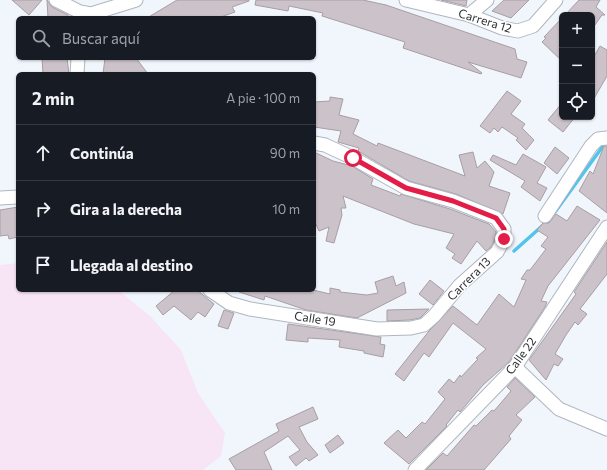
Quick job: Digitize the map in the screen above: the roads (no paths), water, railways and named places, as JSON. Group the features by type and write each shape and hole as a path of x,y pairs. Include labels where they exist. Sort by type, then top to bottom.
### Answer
{"street":[{"path":"56,0 91,16 136,0"},
{"name":"Carrera 12","path":"406,0 469,14 502,28 518,31 533,26 556,0"},
{"path":"469,14 487,0"},
{"path":"77,72 78,60"},
{"path":"545,216 591,146 598,139 607,138"},
{"name":"Carrera 13","path":"316,143 325,145 353,158 406,188 453,201 496,218 504,229 504,239 497,252 460,285 434,316 424,325"},
{"path":"0,198 16,196"},
{"name":"Calle 22","path":"415,470 515,368 607,227"},
{"name":"Calle 19","path":"213,292 230,303 250,309 377,329 411,328 424,325"},
{"path":"515,368 559,410 607,429"}],"waterway":[{"path":"555,212 606,142"},
{"path":"514,251 550,219"}]}
